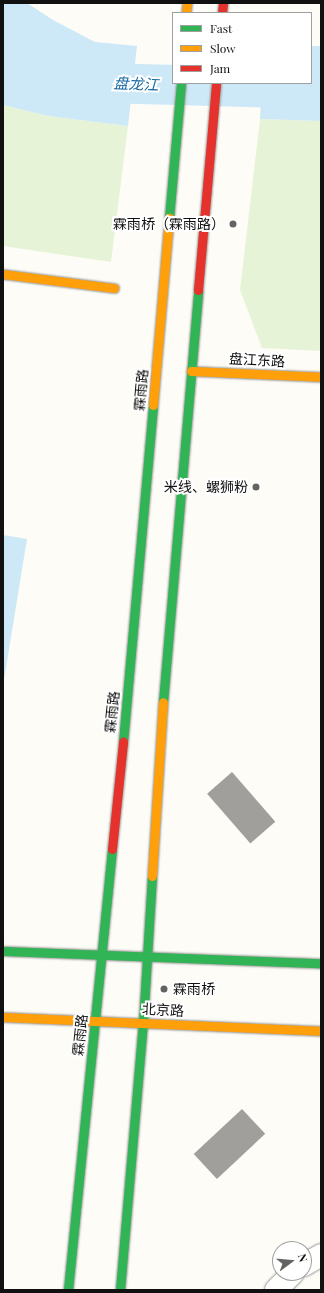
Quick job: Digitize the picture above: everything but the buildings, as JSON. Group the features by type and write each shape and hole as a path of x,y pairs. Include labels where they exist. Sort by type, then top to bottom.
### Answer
{"main road":[{"name":"霖雨路","path":"68,1290 129,684 181,84"},
{"path":"120,1290 143,1023 145,955 161,763 164,687 216,84"},
{"path":"3,274 114,288"},
{"name":"盘江东路","path":"191,371 321,376"},
{"path":"3,951 102,955 145,955 321,963"},
{"name":"北京路","path":"3,1016 321,1031"}],"street":[{"path":"312,1260 321,1255"},
{"path":"276,1290 286,1281"}],"green space":[{"path":"3,105 48,116 128,126 111,262 3,246"},
{"path":"260,119 321,121 321,351 262,348 240,290"}],"water":[{"path":"3,3 27,3 53,20 95,42 137,46 128,126 48,116 3,105"},
{"path":"312,46 321,46 321,121 260,119 262,84 312,84"},
{"path":"3,535 27,539 3,686"}],"waterway":[{"name":"盘龙江","path":"3,57 104,83 321,89"}],"traffic: fast":[{"path":"169,218 181,84"},
{"path":"163,702 198,290"},
{"path":"123,742 153,405"},
{"path":"68,1290 112,849"},
{"path":"120,1290 143,1023 152,876"},
{"path":"3,951 321,963"}],"traffic: slow":[{"path":"186,12 187,3"},
{"path":"153,405 169,218"},
{"path":"3,274 114,288"},
{"path":"191,371 321,377"},
{"path":"152,876 163,702"},
{"path":"3,1017 321,1031"}],"traffic: jam":[{"path":"222,12 223,3"},
{"path":"198,290 216,84"},
{"path":"112,849 123,742"}],"place":[{"name":"霖雨桥（霖雨路）","path":"233,224"},
{"name":"米线、螺狮粉","path":"256,487"},
{"name":"霖雨桥","path":"164,989"}]}
